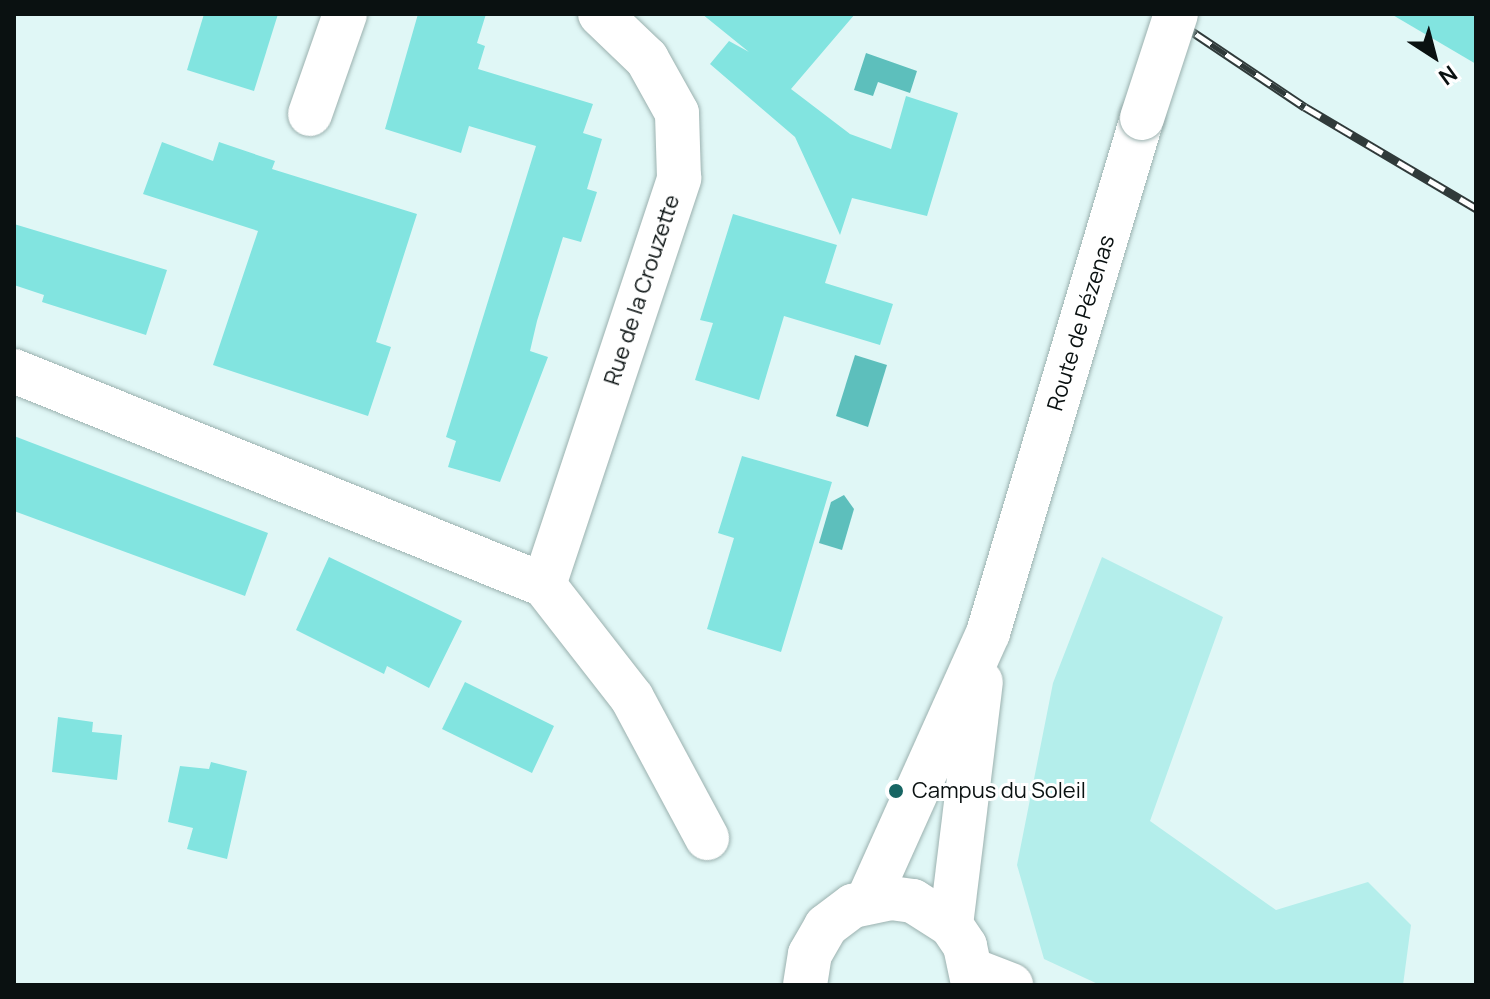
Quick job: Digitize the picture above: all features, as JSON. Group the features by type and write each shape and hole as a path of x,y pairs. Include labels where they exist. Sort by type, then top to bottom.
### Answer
{"street":[{"path":"310,114 345,14"},
{"name":"Rue de la Crouzette","path":"544,585 679,178 677,113 647,59 600,14"},
{"name":"Route de Pézenas","path":"868,900 988,633 1176,14"},
{"path":"14,371 544,585 632,698 707,838"},
{"name":"Route de Pézenas","path":"951,925 988,633"},
{"path":"805,985 816,939 838,915 868,900 913,901 951,925 985,980"}],"shaded area":[{"path":"866,53 917,71 910,93 878,82 873,96 854,90"},
{"path":"855,355 887,365 868,427 836,416"},
{"path":"844,495 854,509 842,550 819,543 831,502"},
{"path":"1102,557 1223,617 1150,821 1276,910 1368,882 1411,925 1403,985 1100,985 1044,959 1017,865 1053,683"}],"building":[{"path":"204,14 278,14 254,91 187,70"},
{"path":"418,14 486,14 477,43 485,46 478,69 593,104 583,133 602,139 587,189 597,192 581,242 563,237 537,321 530,351 548,357 500,482 448,467 456,441 446,437 536,146 469,126 461,153 385,129"},
{"path":"702,14 855,14 791,89 850,134 891,149 906,96 958,113 927,216 852,198 840,235 795,137 710,64 729,41 749,52"},
{"path":"1391,14 1476,14 1476,64"},
{"path":"162,142 213,161 219,142 275,161 272,169 417,214 376,342 391,347 368,416 213,365 258,231 143,194"},
{"path":"733,214 837,245 825,283 893,304 880,345 784,316 759,400 695,380 713,323 700,320"},
{"path":"14,224 167,270 146,335 42,302 44,295 14,285"},
{"path":"14,436 268,533 245,596 14,511"},
{"path":"742,456 832,482 781,652 707,629 734,538 718,533"},
{"path":"329,557 462,621 429,688 387,666 384,674 296,630"},
{"path":"465,682 554,726 532,773 442,729"},
{"path":"58,717 93,722 92,732 122,735 117,780 52,772"},
{"path":"211,762 247,771 227,859 187,849 193,828 168,822 180,766 209,769"}],"railway":[{"path":"1166,14 1305,107 1476,208"}],"place":[{"name":"Campus du Soleil","path":"896,791"}]}
